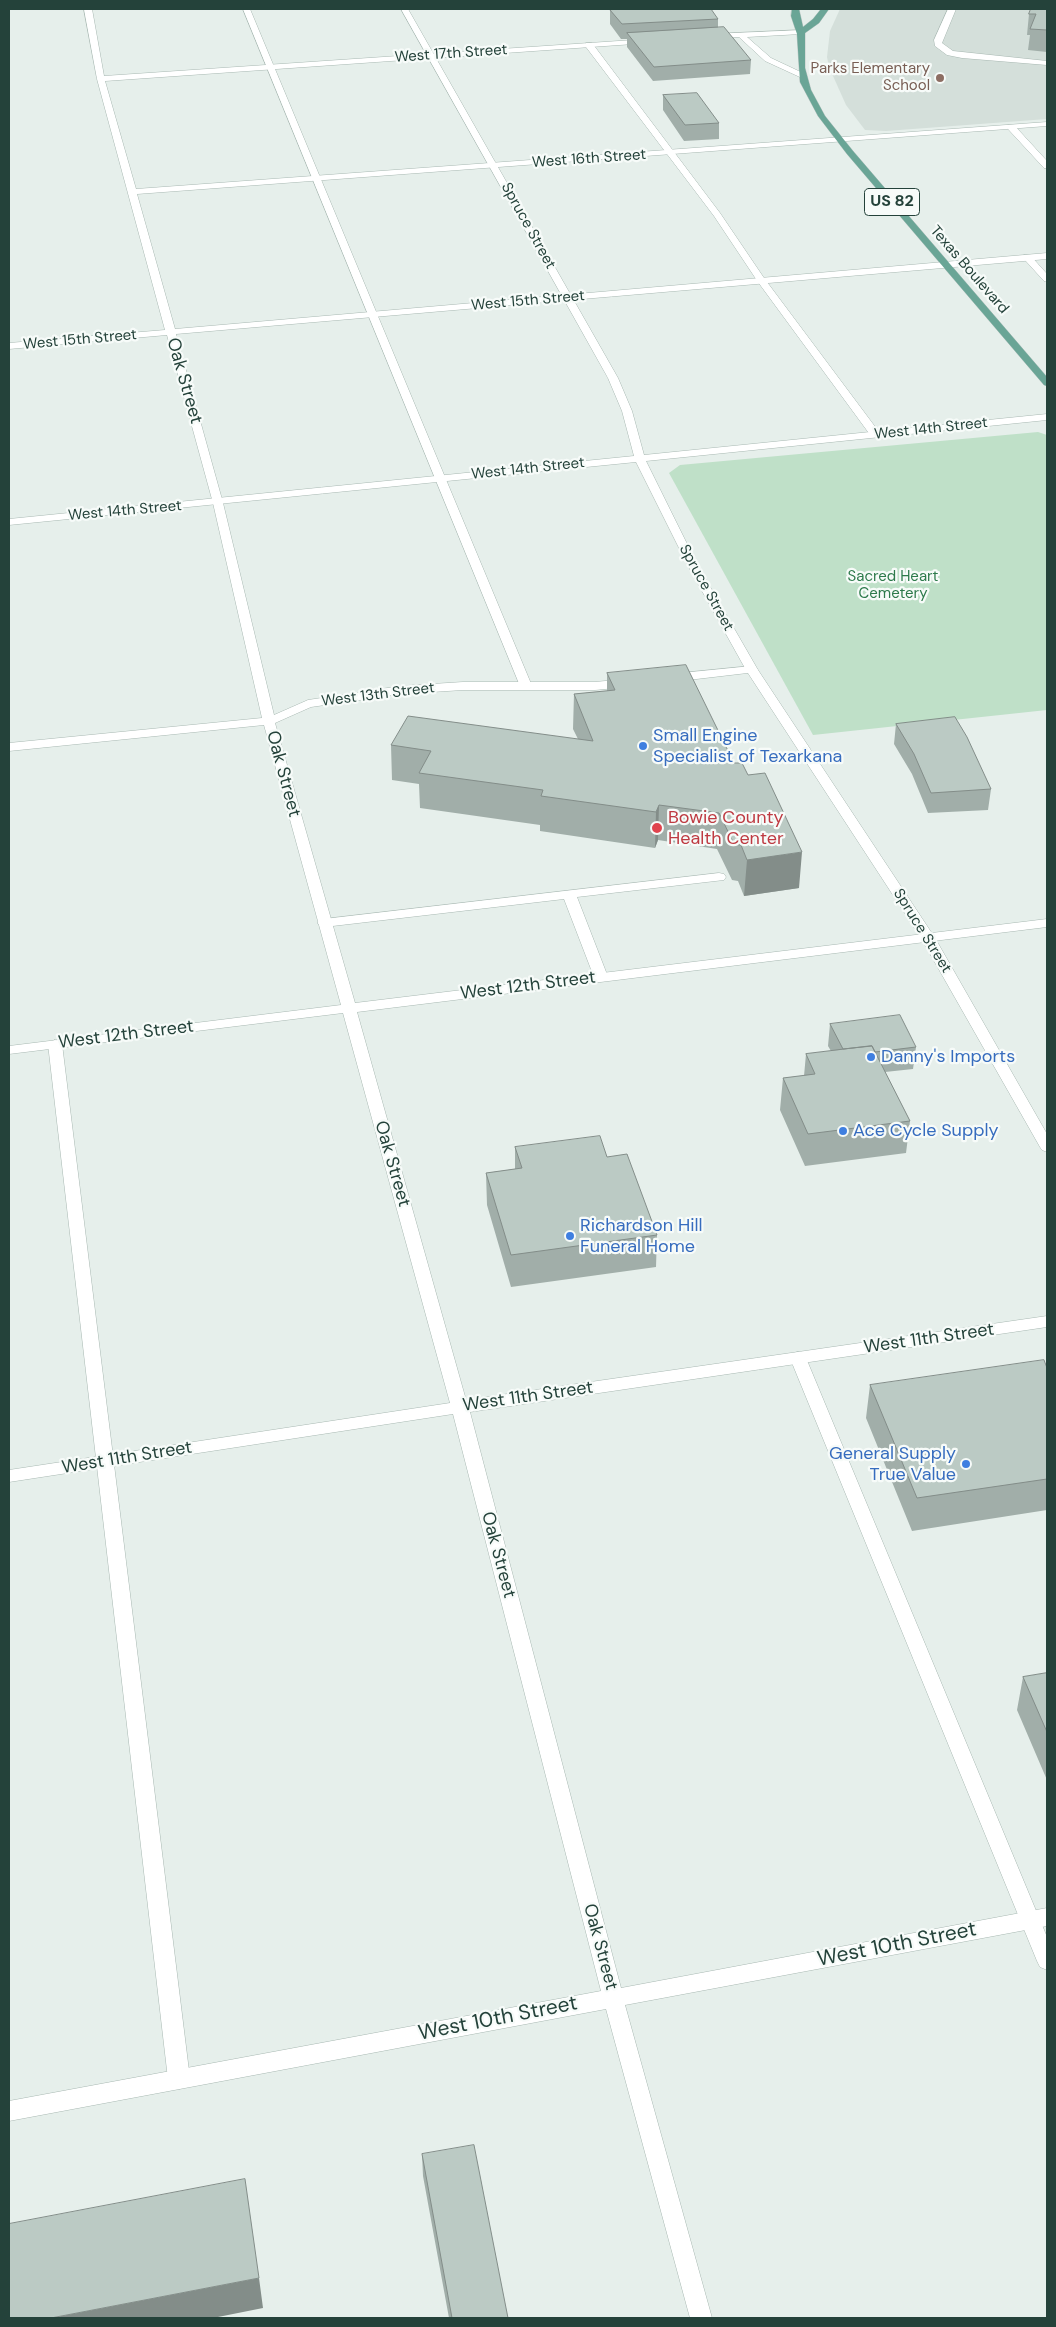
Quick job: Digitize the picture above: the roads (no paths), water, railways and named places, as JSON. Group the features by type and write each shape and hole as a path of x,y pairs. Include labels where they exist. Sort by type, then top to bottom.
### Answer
{"main road":[{"name":"Texas Boulevard","path":"795,9 795,19 801,32 800,59 802,76 816,107 840,139 944,264 1047,383"},
{"path":"801,32 816,21 825,9"}],"street":[{"name":"Oak Street","path":"88,9 101,79 218,503 269,721 460,1406 613,1998 701,2318"},
{"path":"246,9 526,686"},
{"name":"Spruce Street","path":"404,9 428,55 569,297 622,396 639,457 692,564 752,670 928,938 1047,1147"},
{"path":"952,9 938,40 938,44 950,53 962,56 1047,64"},
{"path":"698,37 801,32"},
{"path":"740,34 759,55 770,63 802,76"},
{"name":"West 17th Street","path":"101,79 658,40"},
{"path":"588,45 717,215 761,280 875,434"},
{"name":"West 16th Street","path":"131,192 1047,124"},
{"path":"1012,127 1047,166"},
{"name":"West 15th Street","path":"9,346 1047,256"},
{"path":"1028,258 1047,279"},
{"name":"West 14th Street","path":"9,522 218,503 639,457 1047,417"},
{"path":"654,680 752,670"},
{"name":"West 13th Street","path":"9,747 269,721 308,704 401,690 463,686 596,686 635,682"},
{"path":"324,923 719,877"},
{"path":"569,894 601,977"},
{"name":"West 12th Street","path":"9,1050 1047,922"},
{"path":"55,1044 179,2078"},
{"name":"West 11th Street","path":"9,1476 460,1406 1047,1322"},
{"path":"798,1358 1039,1919 1047,1961"},
{"name":"West 10th Street","path":"9,2110 1039,1919"}],"place":[{"name":"Parks Elementary School","path":"940,78"},
{"name":"Small Engine Specialist of Texarkana","path":"643,746"},
{"name":"Bowie County Health Center","path":"657,828"},
{"name":"Danny's Imports","path":"871,1057"},
{"name":"Ace Cycle Supply","path":"843,1131"},
{"name":"Richardson Hill Funeral Home","path":"570,1236"},
{"name":"General Supply True Value","path":"966,1464"}],"park label":[{"name":"Sacred Heart Cemetery","path":"893,586"}]}
